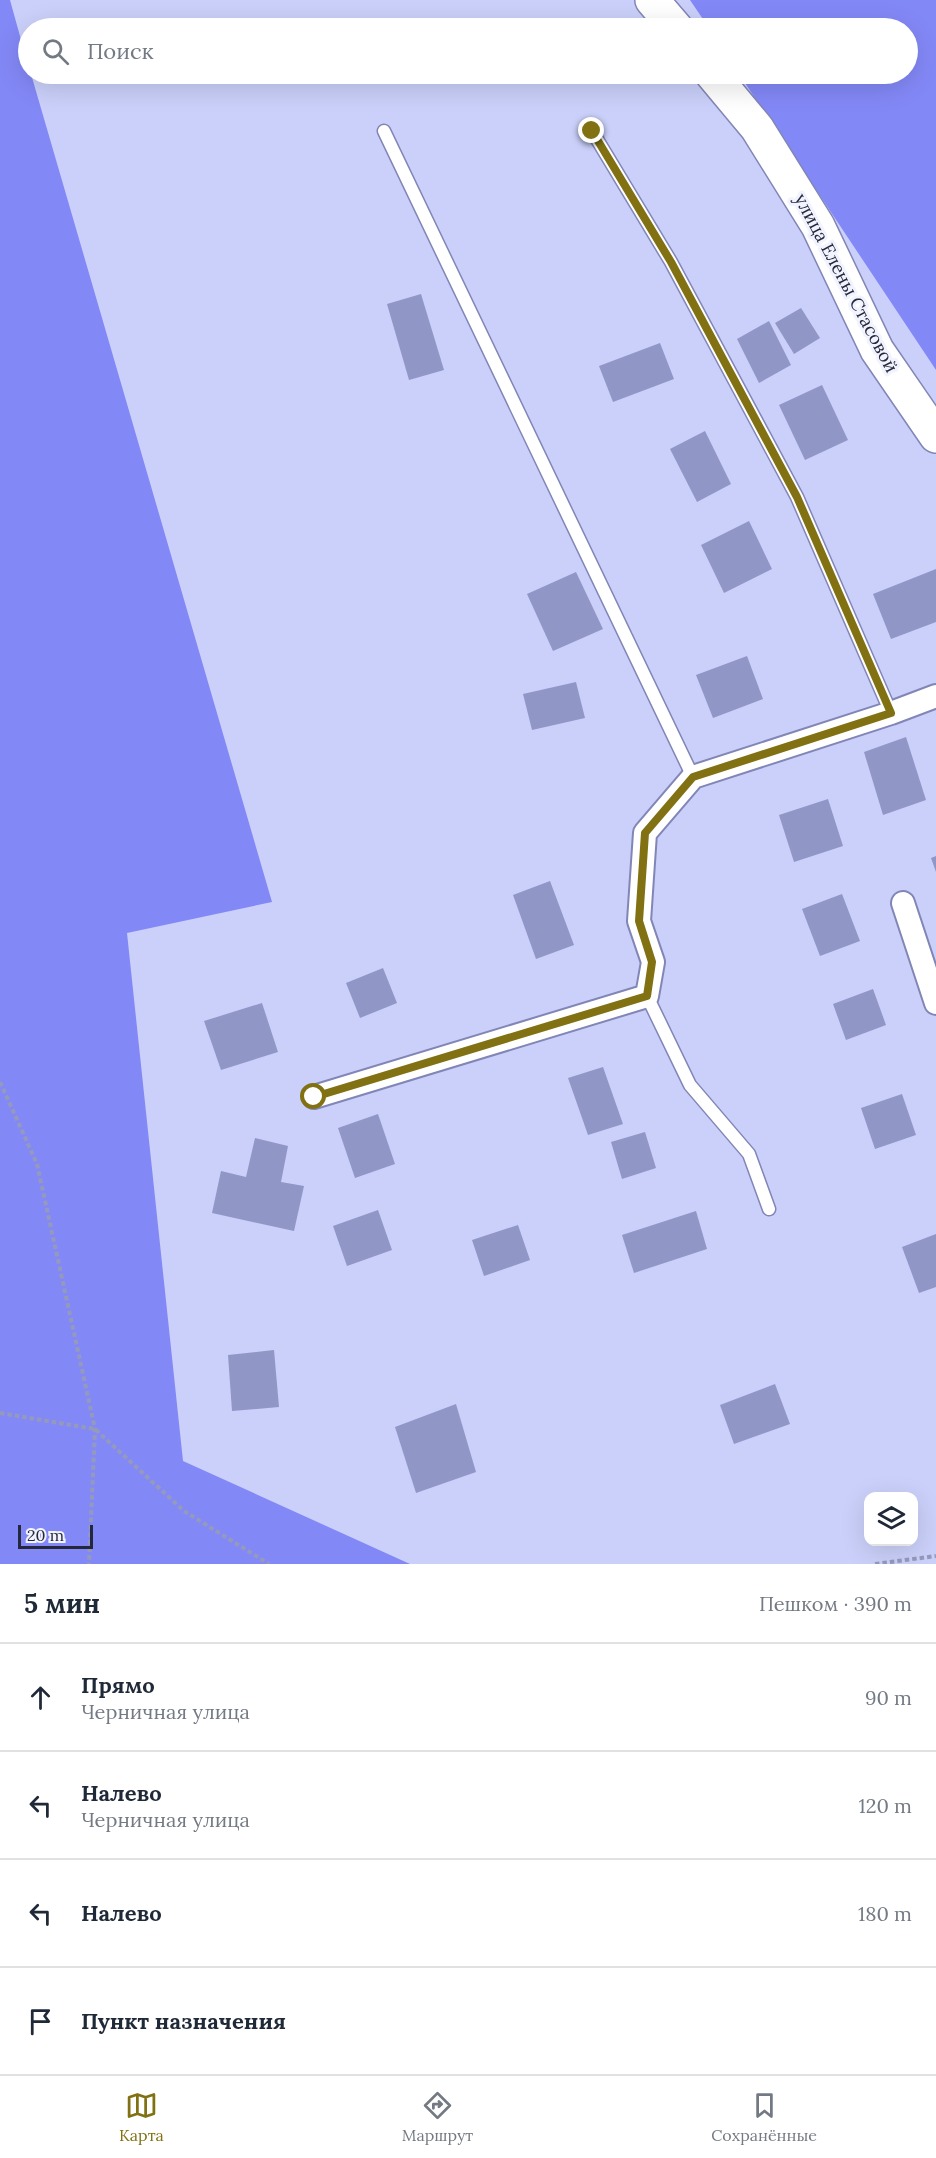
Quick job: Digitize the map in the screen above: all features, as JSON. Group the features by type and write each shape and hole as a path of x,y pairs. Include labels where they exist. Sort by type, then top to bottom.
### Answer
{"main road":[{"path":"652,0 667,18"},
{"name":"улица Елены Стасовой","path":"720,84 757,128 818,226 877,350 936,436"}],"street":[{"path":"314,1097 647,996 652,962 639,921 645,833 693,777 891,713 936,696"},
{"path":"903,903 936,1004"}],"lane":[{"path":"384,130 693,777"},
{"path":"592,131 671,262 797,497 891,713"},
{"path":"647,996 690,1085 749,1154 769,1209"}],"path":[{"path":"0,1082 37,1164 95,1429 89,1564"},
{"path":"0,1413 95,1429 184,1511 269,1564"},
{"path":"875,1564 936,1556"}],"shaded area":[{"path":"0,0 10,0 18,29 18,84 34,84 272,902 127,933 183,1461 410,1564 0,1564"},
{"path":"690,0 936,0 936,370 746,84 918,84 918,18 702,18"}],"building":[{"path":"421,294 444,370 409,380 387,304"},
{"path":"801,308 820,338 794,354 775,323"},
{"path":"769,321 791,365 759,383 737,339"},
{"path":"660,343 674,379 613,402 599,366"},
{"path":"822,385 848,440 805,460 779,405"},
{"path":"705,431 731,484 697,502 670,449"},
{"path":"749,521 772,569 724,593 701,545"},
{"path":"936,569 936,622 891,639 873,594"},
{"path":"576,572 603,629 553,651 527,594"},
{"path":"747,656 763,699 713,718 696,675"},
{"path":"576,682 585,718 532,730 523,694"},
{"path":"906,737 926,800 883,815 864,752"},
{"path":"828,799 843,846 794,862 779,815"},
{"path":"936,856 936,872 931,858"},
{"path":"550,881 574,945 536,959 513,895"},
{"path":"842,894 860,941 820,956 802,909"},
{"path":"383,968 397,1003 360,1018 346,983"},
{"path":"873,989 886,1025 846,1040 833,1004"},
{"path":"262,1003 278,1052 221,1070 204,1021"},
{"path":"603,1067 623,1124 588,1135 568,1078"},
{"path":"902,1094 916,1135 875,1149 861,1108"},
{"path":"378,1114 395,1164 355,1178 338,1128"},
{"path":"645,1132 656,1168 622,1179 611,1142"},
{"path":"255,1138 288,1146 281,1182 304,1186 294,1231 212,1213 221,1171 246,1177"},
{"path":"378,1210 392,1250 347,1266 333,1226"},
{"path":"696,1211 707,1249 634,1273 622,1235"},
{"path":"518,1225 530,1260 484,1276 472,1240"},
{"path":"936,1234 936,1287 919,1293 902,1247"},
{"path":"274,1350 279,1407 232,1411 228,1355"},
{"path":"775,1384 790,1424 734,1444 720,1405"},
{"path":"456,1404 476,1472 416,1493 395,1427"}],"route":[{"path":"314,1097 647,996 652,962 639,921 645,833 693,777 891,713 797,497 671,262 592,131"}]}
